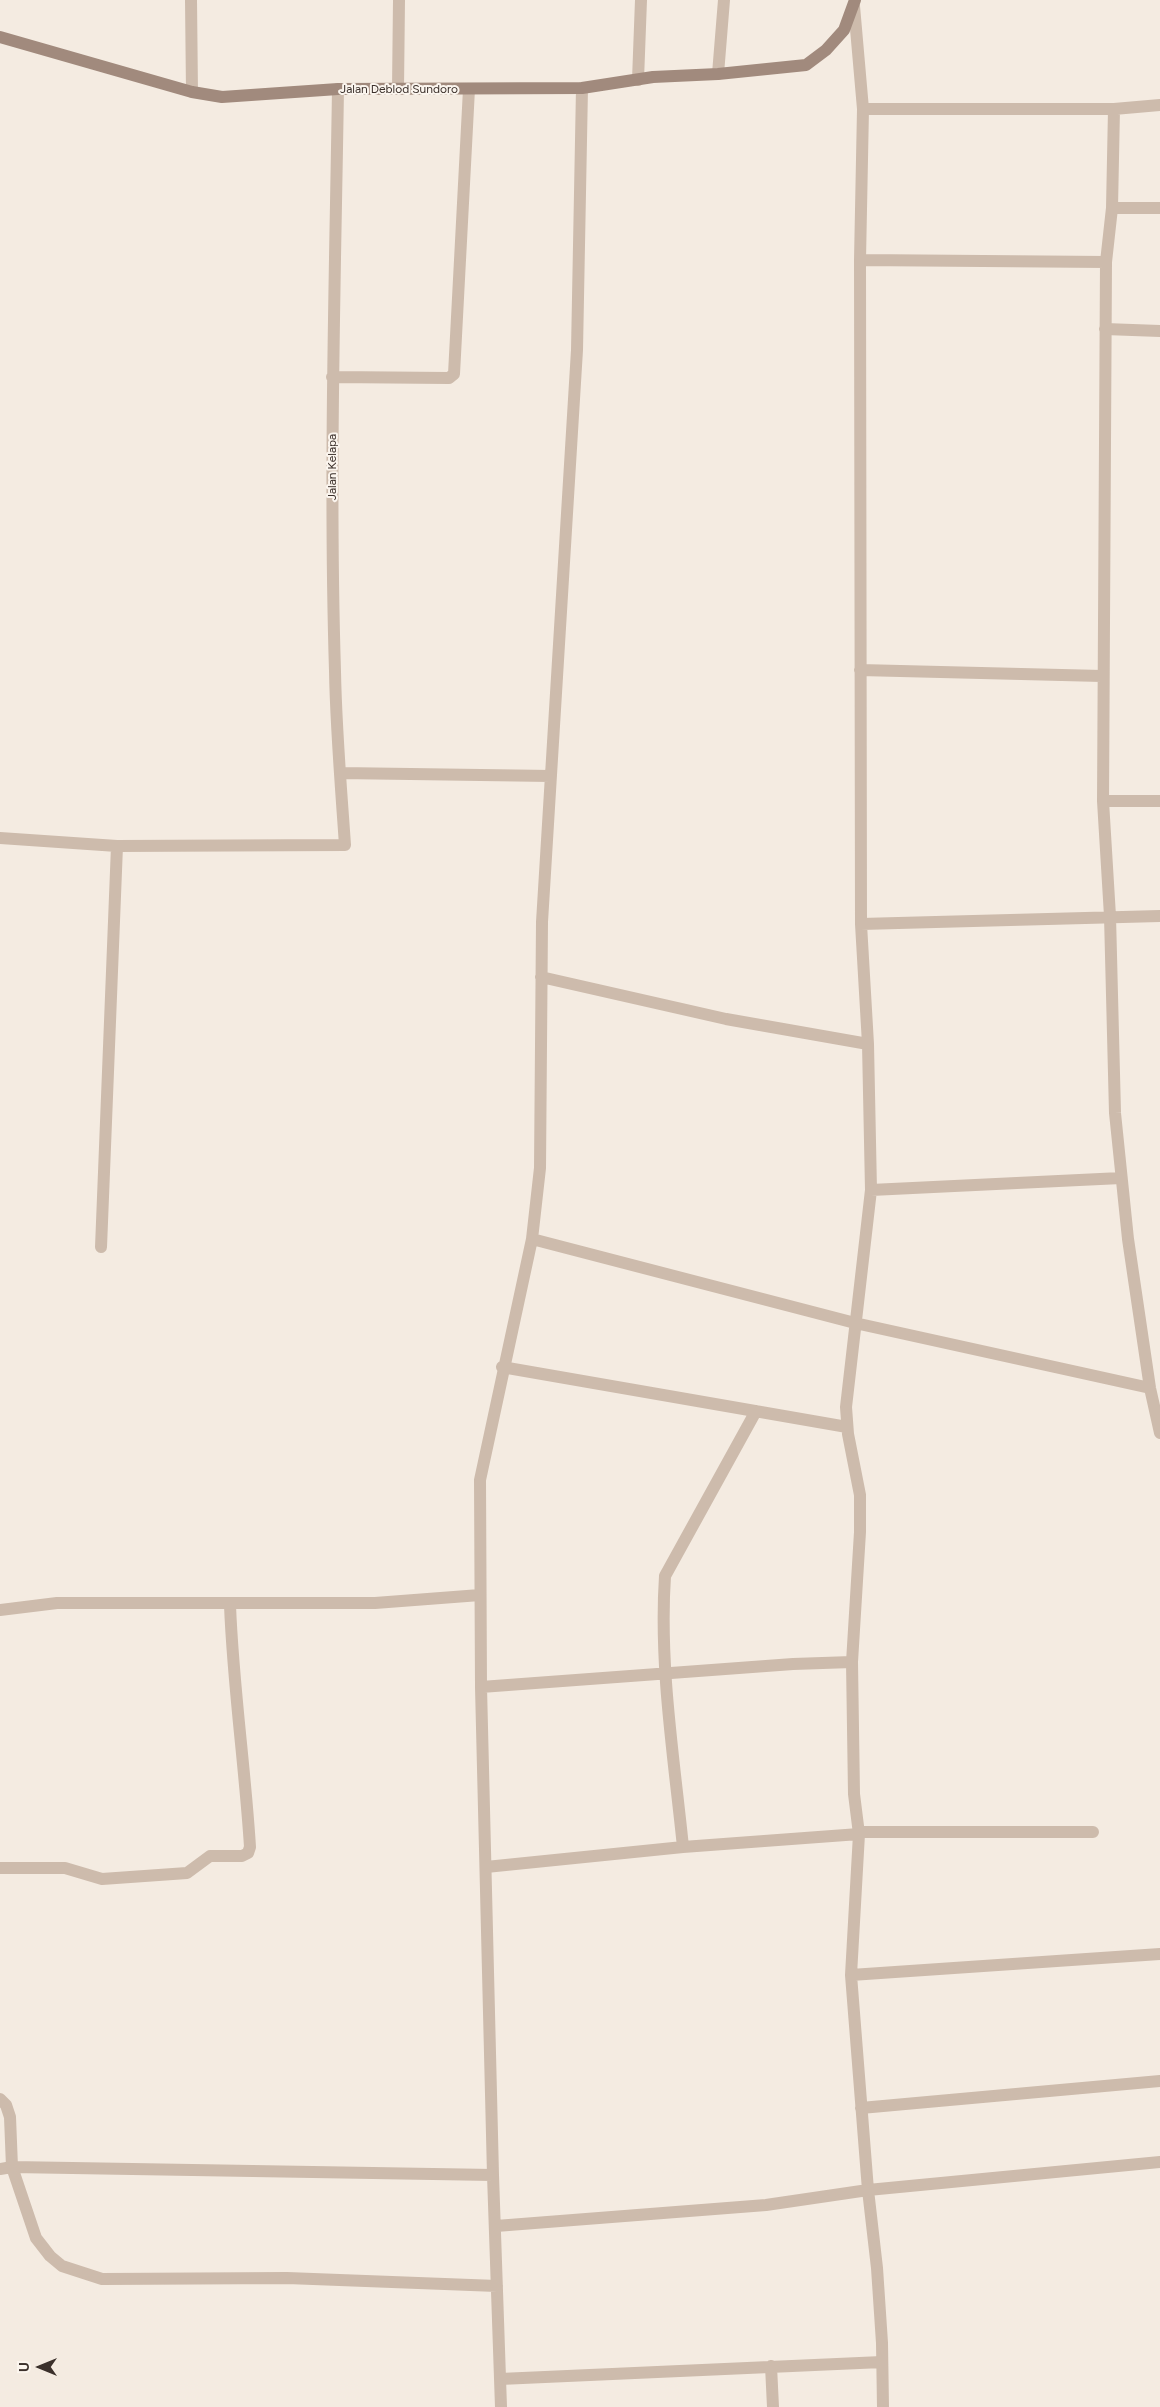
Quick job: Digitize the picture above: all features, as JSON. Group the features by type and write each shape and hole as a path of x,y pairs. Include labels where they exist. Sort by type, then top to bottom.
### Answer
{"main road":[{"name":"Jalan Deblod Sundoro","path":"0,37 192,92 222,97 338,89 582,88 638,80 806,65 826,50 844,30 854,3"}],"street":[{"path":"191,0 192,92"},
{"path":"398,88 399,0"},
{"path":"638,80 641,0"},
{"path":"718,74 724,0"},
{"path":"854,3 862,109 860,260 861,924 868,1044 871,1190 846,1407 847,1427 860,1504 852,1662 854,1794 859,1833 851,1975 860,2108 877,2268 883,2407"},
{"path":"502,2407 493,2175 481,1686 480,1480 502,1367 532,1239 540,1168 542,922 576,350 582,88"},
{"name":"Jalan Kelapa","path":"117,846 345,845 334,663 332,377 338,89"},
{"path":"332,377 449,378 454,374 470,89"},
{"path":"862,109 1114,109 1160,105"},
{"path":"1114,109 1112,208 1106,262 1102,676 1103,801 1110,916 1114,1096 1122,1178 1150,1388 1158,1412 1160,1433"},
{"path":"1112,208 1160,208"},
{"path":"860,260 1106,262"},
{"path":"1105,329 1160,331"},
{"path":"860,670 1102,676"},
{"path":"340,773 551,776"},
{"path":"1103,801 1160,801"},
{"path":"0,838 117,846 101,1248"},
{"path":"861,924 1160,916"},
{"path":"541,977 726,1019 868,1044"},
{"path":"871,1190 1122,1178"},
{"path":"532,1239 855,1323 1150,1388"},
{"path":"502,1367 847,1427"},
{"path":"683,1847 666,1674 663,1601 664,1576 756,1411"},
{"path":"0,1610 57,1603 151,1602 230,1605 375,1603 480,1595"},
{"path":"0,1868 64,1868 102,1879 187,1873 210,1856 242,1856 248,1853 250,1847 246,1778 233,1670 230,1605"},
{"path":"481,1686 803,1663 852,1662"},
{"path":"486,1867 683,1847 859,1833 1093,1832"},
{"path":"851,1975 1160,1954"},
{"path":"860,2108 1160,2081"},
{"path":"0,2099 6,2105 10,2117 6,2168 36,2238 50,2256 62,2266 102,2279 287,2278 497,2286"},
{"path":"496,2226 766,2205 868,2190 1160,2162"},
{"path":"6,2168 493,2175"},
{"path":"500,2379 882,2362"},
{"path":"771,2366 772,2407"}]}
